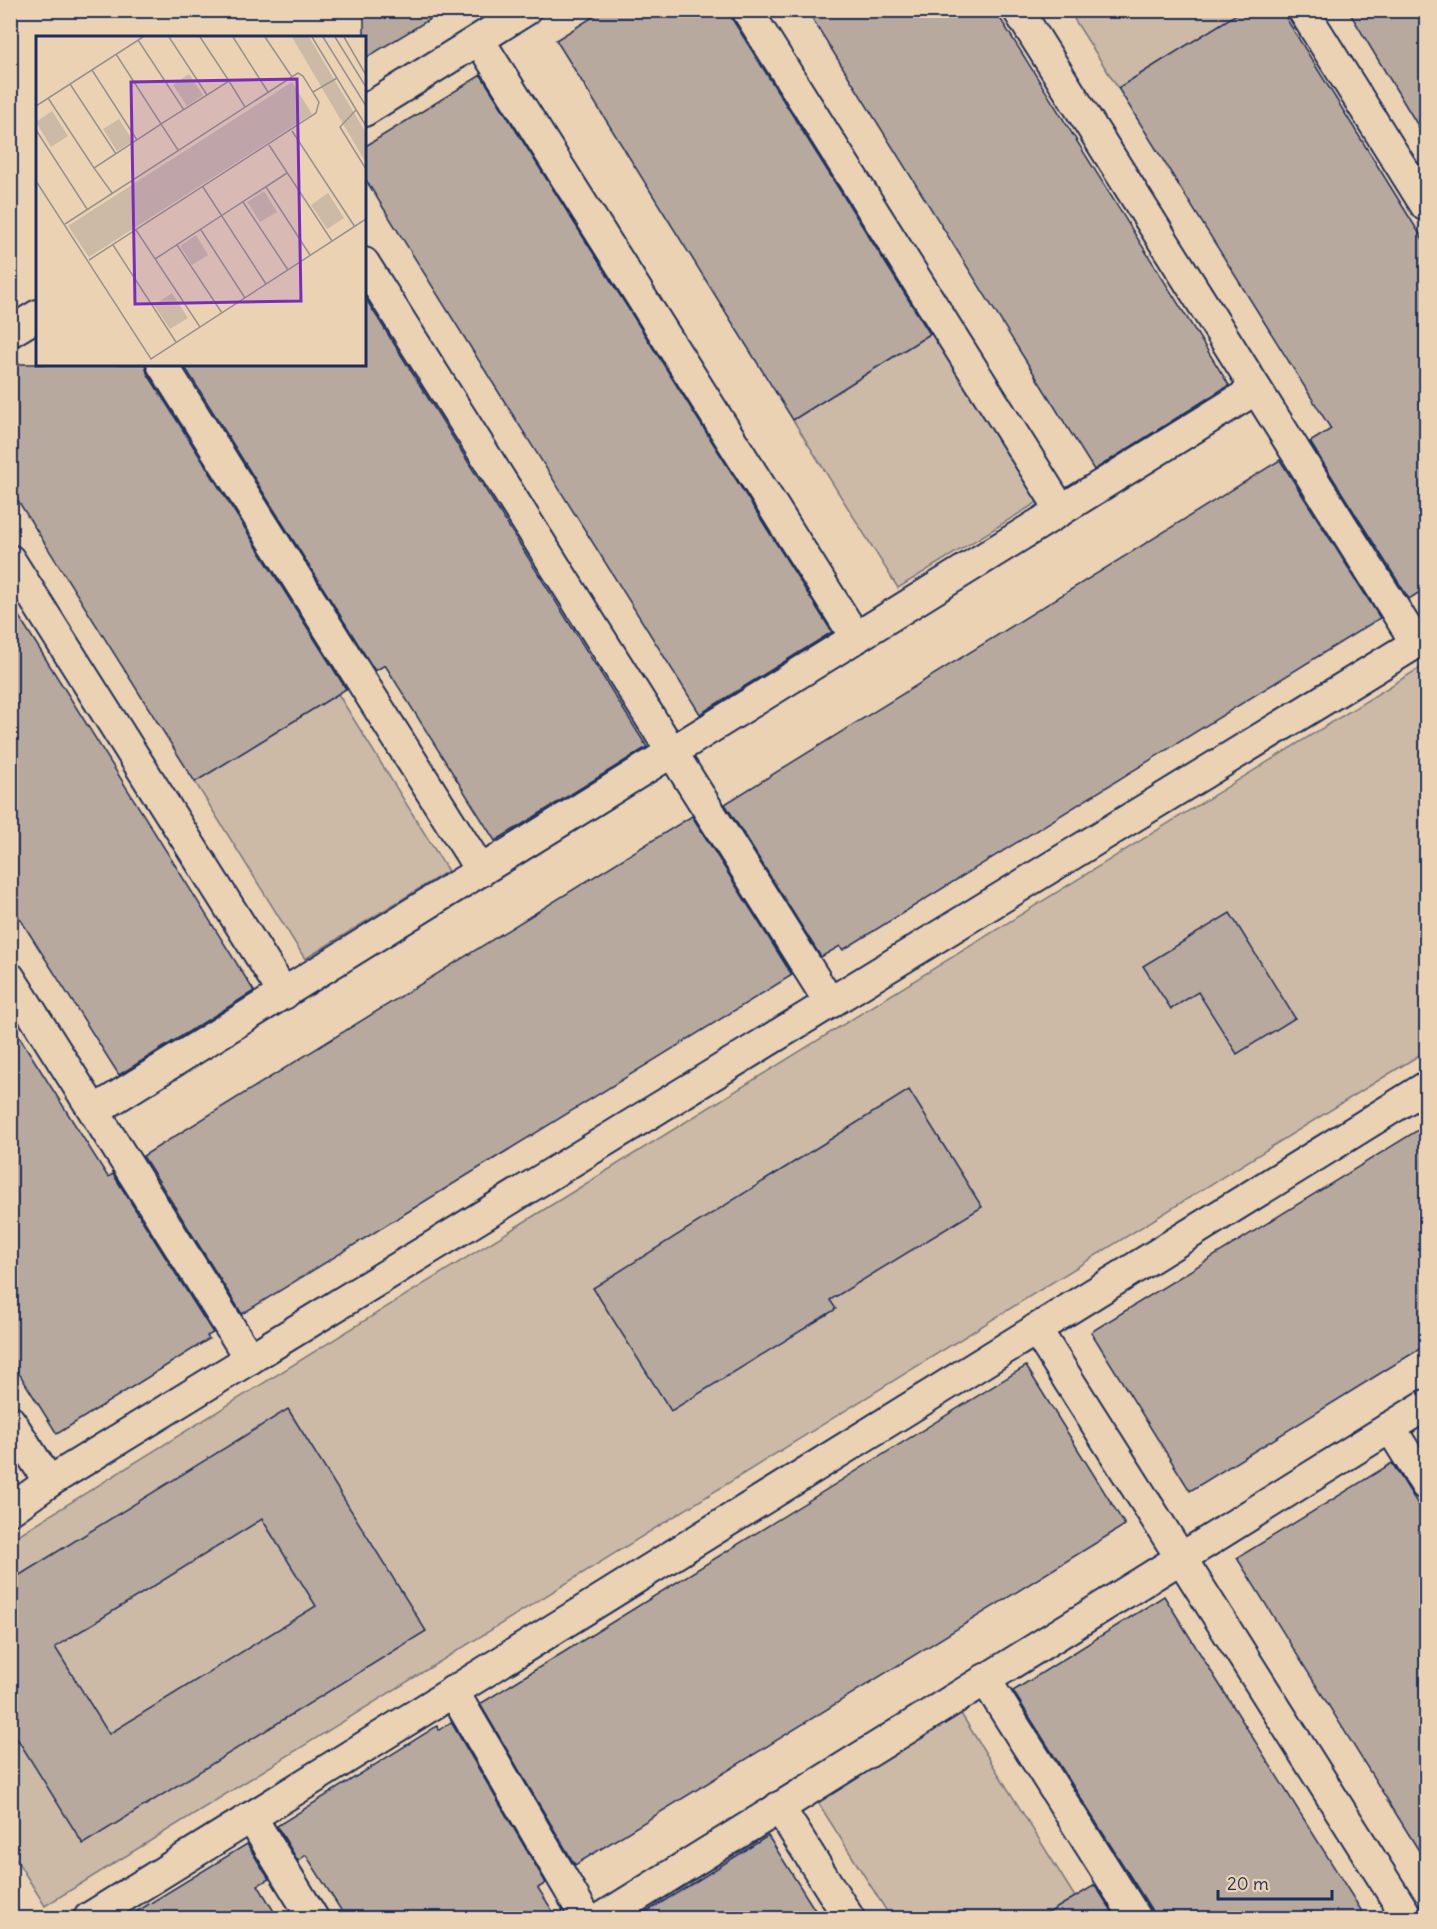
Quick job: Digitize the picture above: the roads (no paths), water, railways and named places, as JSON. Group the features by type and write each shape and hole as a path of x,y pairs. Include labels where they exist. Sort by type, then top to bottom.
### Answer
{"street":[{"path":"366,110 526,10"},
{"path":"747,10 1061,510"},
{"path":"10,1510 49,1482 1421,640 1256,389 1018,10"},
{"path":"1303,10 1426,206"},
{"path":"480,40 856,638"},
{"path":"366,266 830,1003"},
{"path":"10,332 36,316"},
{"path":"163,366 481,871"},
{"path":"94,1111 1256,389"},
{"path":"10,560 284,994"},
{"path":"10,978 250,1359"},
{"path":"89,1918 1426,1087"},
{"path":"1036,1329 1408,1918"},
{"path":"602,1918 1426,1405"},
{"path":"10,1421 49,1482"},
{"path":"1390,1427 1426,1485"},
{"path":"985,1679 1136,1918"},
{"path":"453,1691 586,1918"},
{"path":"779,1808 849,1918"},
{"path":"251,1817 313,1918"}]}
